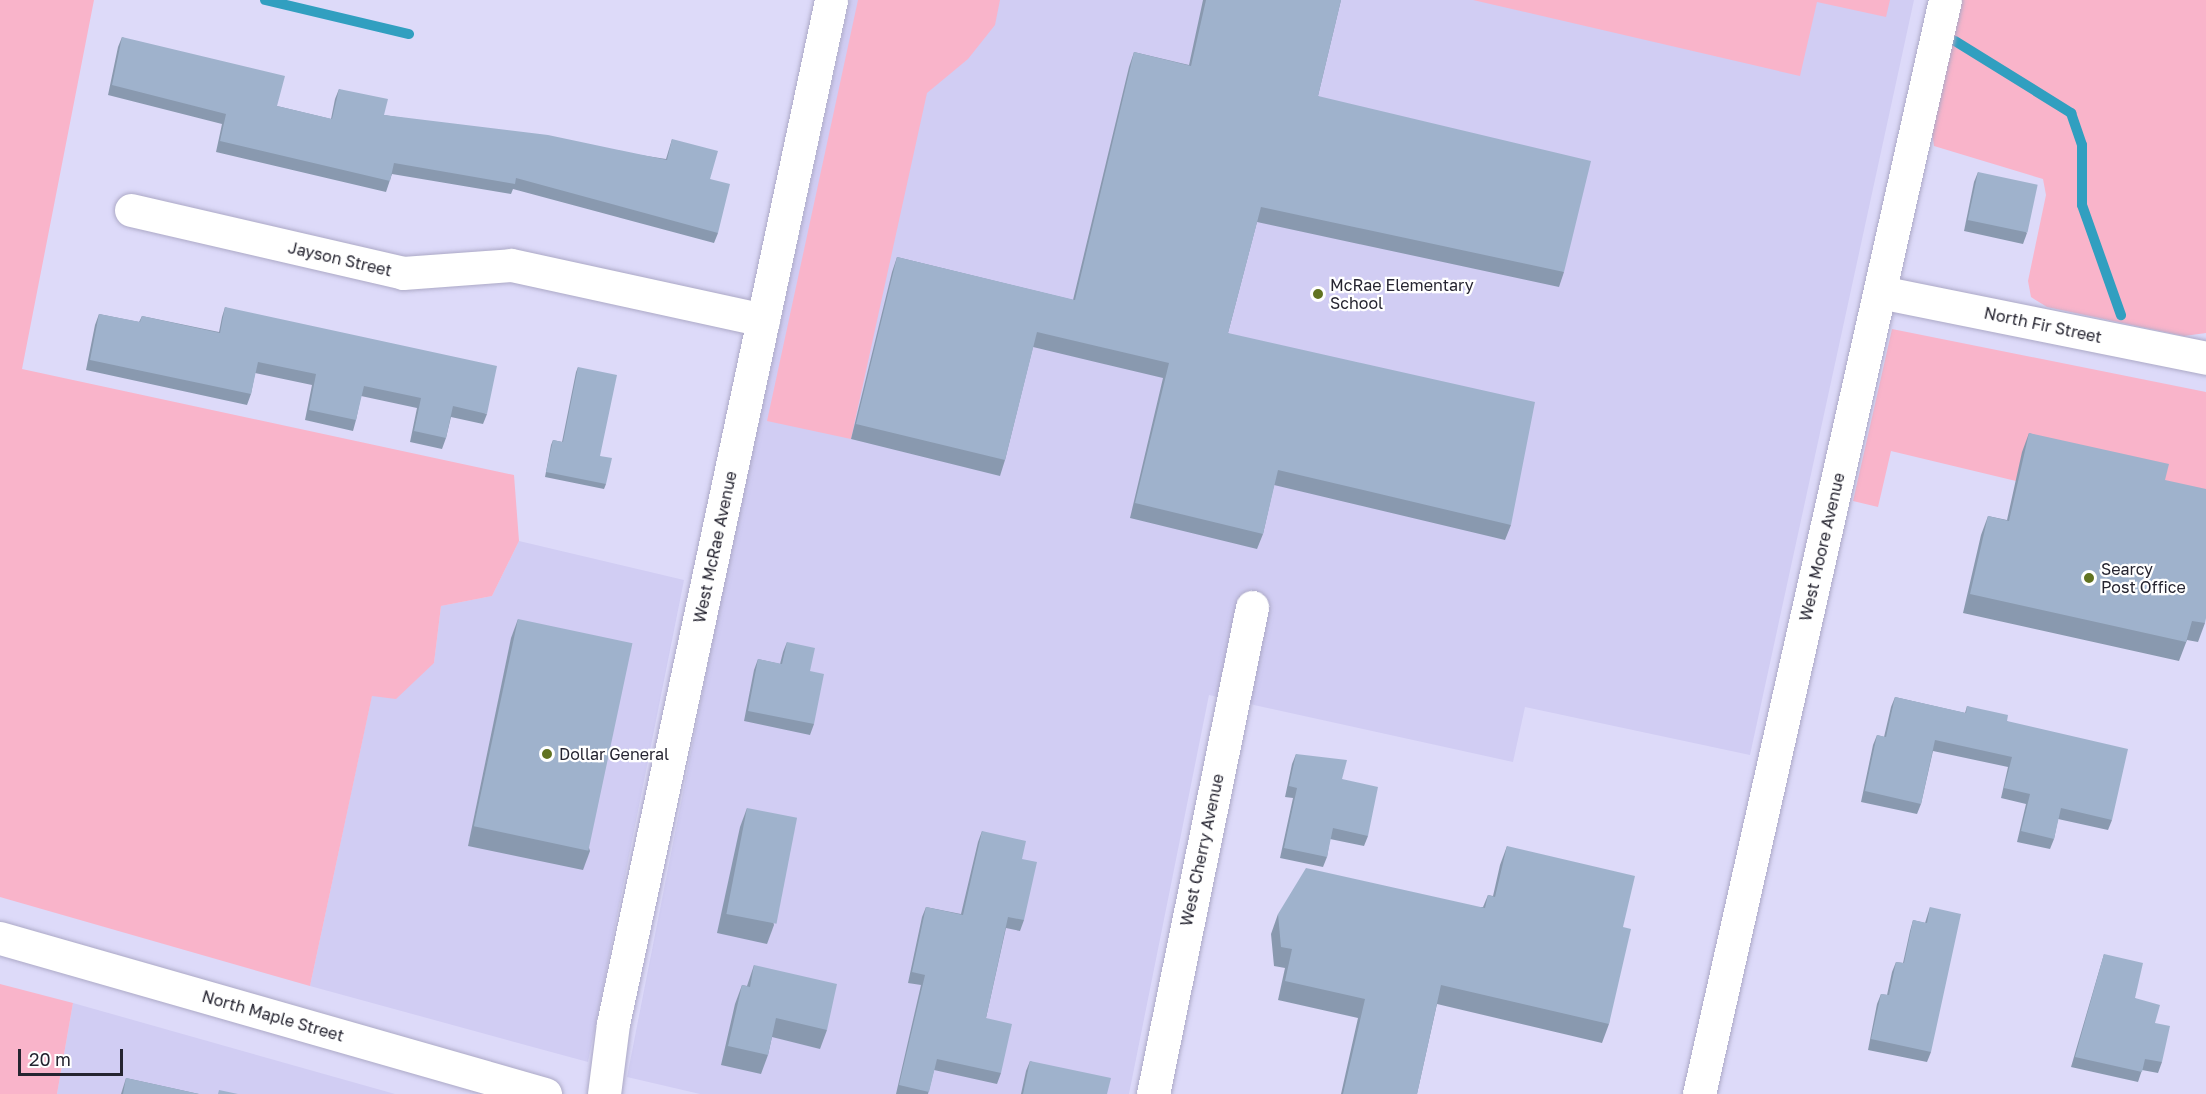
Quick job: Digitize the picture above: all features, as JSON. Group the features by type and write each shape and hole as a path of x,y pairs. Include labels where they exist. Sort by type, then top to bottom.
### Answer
{"street":[{"name":"West McRae Avenue","path":"604,1094 613,1024 831,0"},
{"name":"West Moore Avenue","path":"1698,1094 1945,0"},
{"name":"Jayson Street","path":"131,210 403,273 511,265 763,320"},
{"name":"North Fir Street","path":"1880,292 2206,358"},
{"name":"West Cherry Avenue","path":"1153,1094 1252,607"},
{"name":"North Maple Street","path":"0,938 546,1094"}],"shaded area":[{"path":"0,0 94,0 22,369 514,475 519,541 492,596 441,606 434,663 396,699 372,696 310,986 0,897"},
{"name":"McRae Elementary School","path":"850,0 1914,0 1750,755 1525,707 1513,762 1209,695 1129,1094 700,1094 627,1077 723,589"},
{"path":"858,0 1000,0 995,25 968,59 927,93 851,439 767,421"},
{"path":"1473,0 1890,0 1886,17 1817,2 1800,76"},
{"path":"1960,0 2206,0 2206,333 2184,336 2047,307 2031,297 2028,281 2046,195 2043,179 1934,146 1932,132"},
{"path":"1892,329 2206,392 2206,510 2016,481 1891,451 1878,507 1853,501"},
{"path":"519,541 684,580 588,1062 310,986 372,695 434,663 441,606 492,596"},
{"path":"0,984 73,1003 57,1094 0,1094"},
{"path":"73,1003 395,1094 57,1094"}],"building":[{"path":"1206,0 1341,0 1318,96 1591,161 1564,272 1261,207 1228,333 1535,402 1511,525 1278,470 1263,534 1135,503 1169,363 1037,332 1005,460 856,424 897,257 1075,300 1134,52 1191,66"},
{"path":"122,37 285,76 277,106 332,119 339,89 388,99 384,115 548,135 667,160 672,139 718,151 710,179 730,184 718,233 516,178 515,184 394,163 390,181 220,141 226,114 112,85"},
{"path":"1978,172 2038,185 2027,233 1968,220"},
{"path":"225,307 497,366 487,414 453,406 446,438 414,431 421,398 364,386 356,420 309,410 316,374 258,362 251,394 90,360 99,314 140,322 142,316 220,333"},
{"path":"578,367 617,375 600,456 612,458 606,484 546,472 553,440 563,442"},
{"name":"Searcy Post Office","path":"2029,433 2169,464 2165,480 2206,489 2206,618 2205,623 2192,621 2186,642 1970,594 1988,516 2009,521"},
{"name":"Dollar General","path":"518,619 632,643 588,851 474,826"},
{"path":"787,642 815,648 810,671 824,674 814,724 748,711 758,659 782,664"},
{"path":"1895,697 1966,713 1967,706 2008,715 2007,721 2128,749 2112,820 2061,808 2054,839 2021,831 2030,794 2004,788 2012,757 1935,740 1921,804 1865,791 1877,735 1886,737"},
{"path":"1296,754 1347,760 1342,779 1378,787 1368,836 1333,828 1327,857 1284,848 1297,788 1289,786"},
{"path":"747,808 797,818 776,924 726,914"},
{"path":"982,831 1026,841 1022,859 1037,862 1024,920 1008,917 986,1018 1012,1024 1001,1073 937,1059 929,1092 899,1085 925,975 912,972 926,907 963,915"},
{"path":"1507,846 1635,876 1623,927 1631,929 1609,1024 1441,985 1417,1094 1343,1094 1365,999 1285,981 1292,949 1281,947 1278,914 1306,868 1485,908 1488,895 1495,897"},
{"path":"1930,907 1961,914 1931,1052 1871,1039 1881,994 1889,995 1896,962 1904,963 1913,920 1927,923"},
{"path":"2104,954 2143,963 2135,998 2160,1005 2155,1023 2170,1026 2162,1062 2145,1059 2142,1072 2075,1057"},
{"path":"754,965 837,984 827,1030 776,1018 768,1055 728,1046 742,985 750,987"},
{"path":"1030,1061 1111,1078 1107,1094 1023,1094"},
{"path":"126,1078 199,1094 123,1094"},
{"path":"219,1090 238,1094 218,1094"}],"waterway":[{"path":"265,0 409,34"},
{"path":"1955,41 2071,113 2082,145 2082,205 2121,315"}],"place":[{"name":"McRae Elementary School","path":"1318,294"},
{"name":"Searcy Post Office","path":"2089,578"},
{"name":"Dollar General","path":"547,754"}]}
